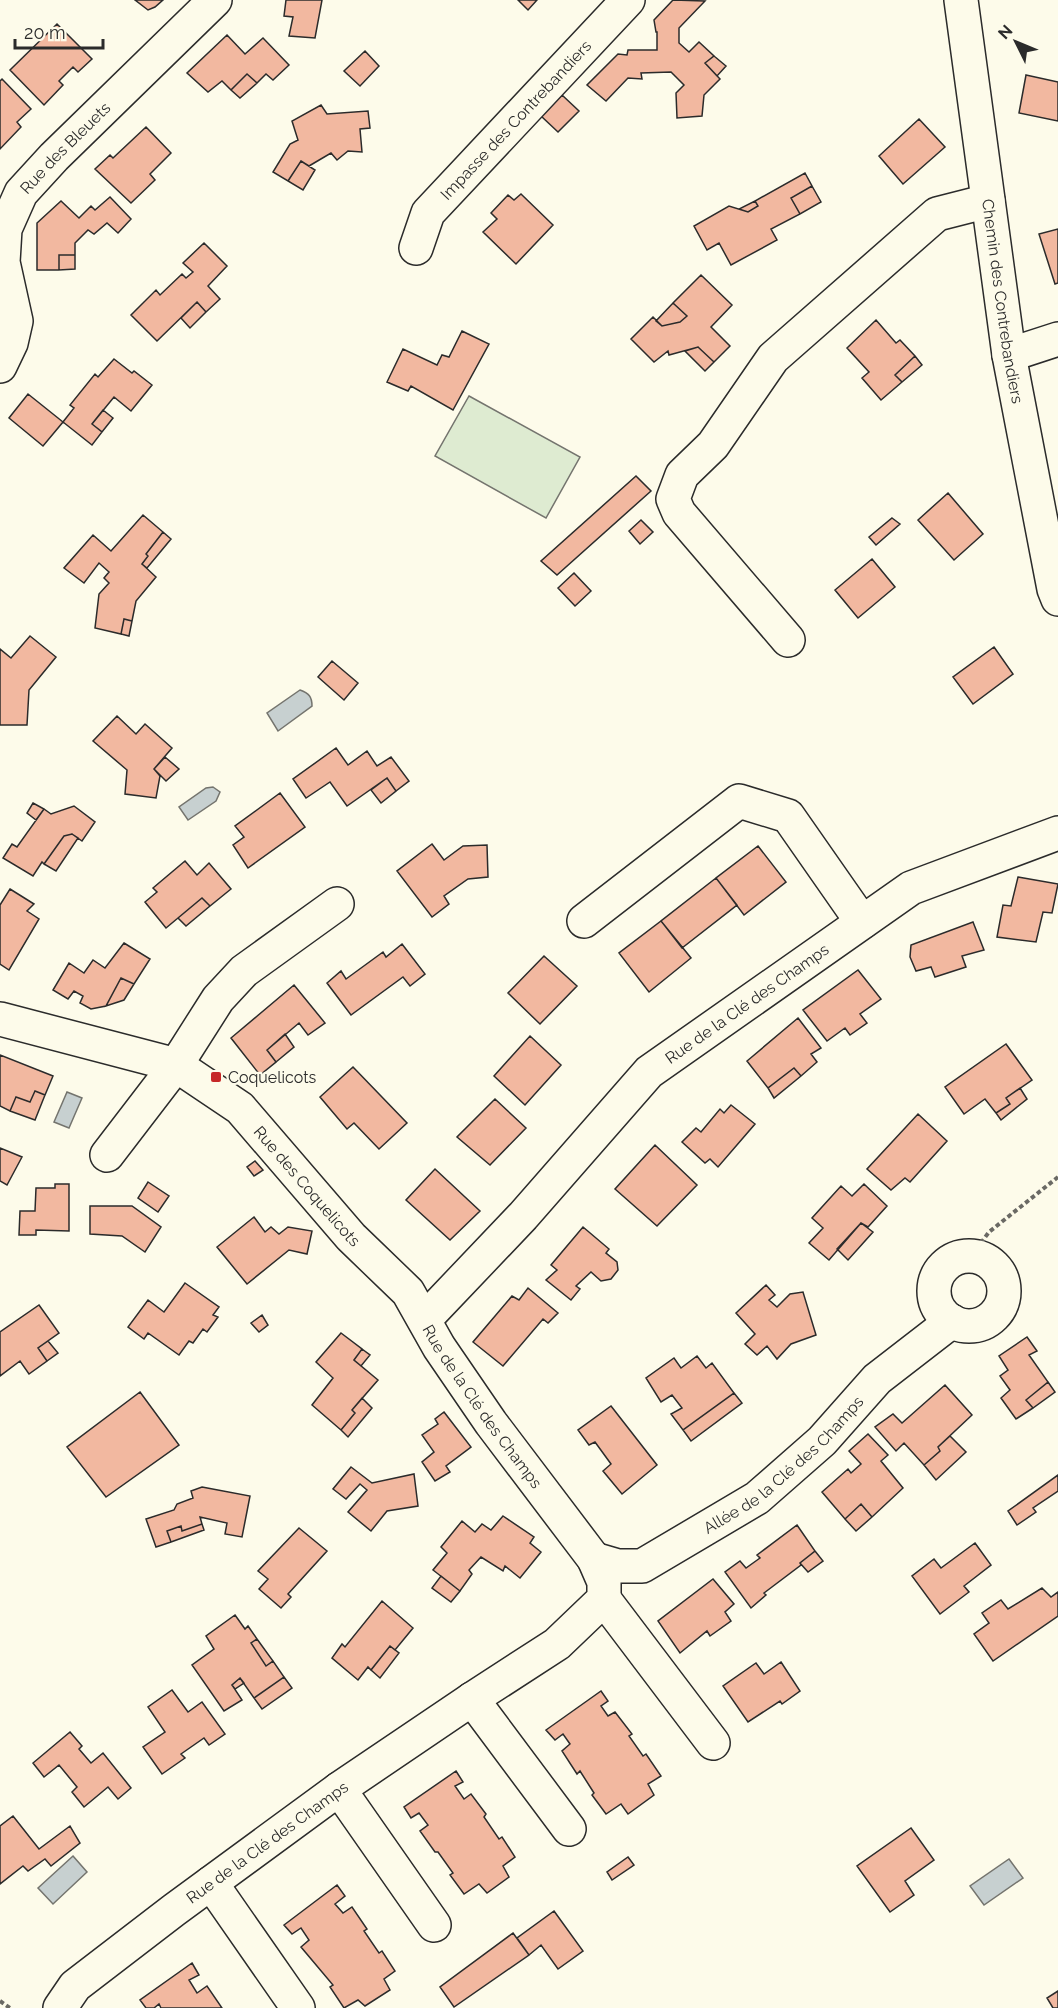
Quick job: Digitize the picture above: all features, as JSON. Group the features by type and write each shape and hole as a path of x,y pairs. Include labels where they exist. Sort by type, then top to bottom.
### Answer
{"street":[{"name":"Rue des Bleuets","path":"0,366 11,343 16,321 3,262 5,229 21,193 54,157 215,0"},
{"name":"Impasse des Contrebandiers","path":"416,248 428,213 628,0"},
{"name":"Chemin des Contrebandiers","path":"961,0 1010,355 1054,590 1058,599"},
{"path":"788,640 679,513 673,499 682,475 714,445 773,358 937,214 988,201"},
{"path":"1010,355 1058,339"},
{"path":"584,921 739,801 788,816 862,922"},
{"name":"Rue de la Clé des Champs","path":"64,2007 75,1986 211,1883 339,1789 557,1644 604,1599 604,1582 594,1559 491,1423 438,1347 425,1319 523,1216 650,1072 911,888 1058,833"},
{"path":"107,1155 176,1065 218,999 244,971 337,904"},
{"name":"Rue des Coquelicots","path":"0,1019 176,1065 240,1108 351,1238 408,1292 425,1319"},
{"path":"972,1255 986,1259 1001,1273 1005,1294 998,1312 984,1324 968,1327 952,1321 941,1313 933,1291 935,1280 941,1269 958,1256 972,1255"},
{"name":"Allée de la Clé des Champs","path":"594,1559 618,1566 642,1566 758,1498 822,1441 877,1379 952,1321"},
{"path":"604,1599 713,1743"},
{"path":"472,1699 569,1829"},
{"path":"339,1789 434,1925"},
{"path":"211,1883 298,2008"}],"path":[{"path":"972,1255 989,1232 1058,1177"},
{"path":"0,2001 10,2008"}],"green space":[{"path":"469,396 580,457 546,518 435,456"}],"shaded area":[{"path":"300,690 309,696 312,706 278,731 267,713"},
{"path":"213,787 220,792 216,801 188,820 179,807 206,788"},
{"path":"67,1092 82,1098 69,1128 54,1122"},
{"path":"73,1856 87,1872 53,1904 38,1888"},
{"path":"1009,1859 1023,1878 984,1905 970,1886"}],"building":[{"path":"135,0 163,0 148,10"},
{"path":"286,0 322,0 315,38 289,36 293,17 284,16"},
{"path":"518,0 537,0 528,10"},
{"path":"673,0 705,1 679,28 679,43 689,52 699,42 714,56 705,63 720,79 704,95 702,116 677,118 676,93 684,85 671,72 641,73 642,79 628,78 606,101 587,85 618,54 627,55 628,50 657,50 654,20"},
{"path":"57,24 92,59 78,72 73,67 59,81 63,85 44,105 10,70"},
{"path":"227,35 245,54 263,38 289,65 273,80 266,74 257,83 247,74 231,90 222,81 208,92 187,73"},
{"path":"365,51 379,66 360,86 344,71"},
{"path":"714,56 726,66 717,76 705,63"},
{"path":"247,74 257,83 240,98 231,90"},
{"path":"1026,75 1058,82 1058,121 1019,113"},
{"path":"2,79 31,109 17,122 21,127 0,149 0,81"},
{"path":"562,95 579,111 558,132 541,116"},
{"path":"321,105 327,114 368,111 370,128 360,129 362,152 348,151 337,160 331,153 309,166 301,161 288,181 273,172 290,144 298,140 292,121"},
{"path":"919,119 945,147 903,184 879,156"},
{"path":"146,127 171,153 150,174 155,180 131,203 95,169 110,155 113,158"},
{"path":"301,161 315,170 303,190 288,181"},
{"path":"805,173 812,186 791,198 800,214 771,229 777,240 731,265 719,243 707,250 694,226 729,206 748,212 758,206 755,201"},
{"path":"812,186 821,202 800,214 791,198"},
{"path":"521,194 553,225 516,264 483,232 497,219 491,213 508,195 514,200"},
{"path":"110,197 131,219 118,233 107,223 94,234 88,230 75,243 75,255 59,255 59,270 37,270 37,223 61,201 79,218 91,206 95,210"},
{"path":"755,201 758,206 748,212 739,209"},
{"path":"1058,229 1058,283 1055,284 1039,234"},
{"path":"204,243 227,266 208,286 220,299 206,312 197,302 157,341 131,315 156,290 160,295 182,274 186,278 193,272 183,263"},
{"path":"59,255 75,255 75,269 59,270"},
{"path":"701,275 732,305 711,327 730,346 714,362 698,347 669,355 668,351 654,362 631,339 653,317 662,326 680,322 687,316 673,303"},
{"path":"197,302 206,312 190,328 181,318"},
{"path":"673,303 687,316 680,322 662,326 656,321"},
{"path":"876,320 896,343 900,340 915,356 895,375 902,382 881,400 862,378 869,372 847,348"},
{"path":"462,331 489,344 453,410 411,386 408,391 387,382 403,349 437,365 442,355 449,357"},
{"path":"698,347 714,362 705,371 685,351"},
{"path":"915,356 922,365 902,382 895,375"},
{"path":"114,359 152,385 131,411 114,397 92,424 102,432 92,445 63,422 74,408 70,405 95,374 98,377"},
{"path":"28,394 63,422 43,446 9,418"},
{"path":"103,410 113,418 102,432 92,424"},
{"path":"636,476 651,491 557,575 541,561"},
{"path":"948,493 983,534 954,560 918,520"},
{"path":"143,515 163,532 146,554 148,556 142,564 156,577 136,601 132,621 124,619 121,634 95,628 99,594 109,583 104,578 109,572 99,563 84,583 64,568 93,535 111,551"},
{"path":"892,518 900,524 876,545 869,537"},
{"path":"641,520 653,532 640,544 629,531"},
{"path":"163,532 171,539 147,568 142,564 148,556 146,554"},
{"path":"872,559 895,587 858,618 835,590"},
{"path":"574,573 591,591 575,606 558,588"},
{"path":"124,619 132,621 129,636 121,634"},
{"path":"30,636 56,657 29,690 27,725 0,725 0,649 11,658"},
{"path":"994,647 1013,674 973,704 953,677"},
{"path":"332,661 358,683 344,700 318,677"},
{"path":"117,716 136,734 145,724 172,748 154,769 160,776 156,798 125,794 127,770 93,741"},
{"path":"336,748 348,765 367,751 377,766 391,757 409,781 396,791 387,778 347,806 330,782 306,798 293,779"},
{"path":"165,757 179,769 166,781 154,769"},
{"path":"387,778 396,791 381,803 371,790"},
{"path":"280,793 305,827 248,868 233,845 244,837 235,826"},
{"path":"33,803 44,809 36,820 27,813"},
{"path":"74,806 95,822 82,841 72,834 64,836 33,876 3,858 12,844 17,847 44,809 51,814"},
{"path":"72,834 78,838 56,871 44,864 64,836"},
{"path":"432,844 444,860 463,846 487,845 488,877 468,879 444,896 449,904 432,917 397,871"},
{"path":"758,846 786,882 744,915 716,878"},
{"path":"185,861 197,875 209,863 231,889 210,906 202,898 166,928 145,902 157,892 153,888"},
{"path":"1018,877 1058,884 1052,913 1043,912 1036,942 997,937 1003,905 1011,906"},
{"path":"716,878 737,905 682,948 661,921"},
{"path":"10,889 34,904 27,911 39,919 9,970 0,964 0,905"},
{"path":"202,898 210,906 186,926 178,918"},
{"path":"661,921 691,958 649,992 619,953"},
{"path":"973,922 984,950 962,956 966,967 935,977 931,967 916,971 910,957 911,945"},
{"path":"124,943 150,959 134,984 121,978 106,1006 91,1009 80,1003 83,996 74,991 68,999 53,990 69,963 84,973 93,960 105,968"},
{"path":"402,944 425,974 410,986 403,977 351,1015 327,983 341,971 346,979 383,952 386,957"},
{"path":"544,956 577,986 540,1024 508,993"},
{"path":"858,970 881,999 860,1014 867,1023 850,1035 845,1028 827,1041 803,1010"},
{"path":"121,978 134,984 124,1000 106,1006"},
{"path":"294,985 325,1023 308,1035 299,1023 267,1050 276,1062 260,1075 231,1038"},
{"path":"798,1018 821,1048 811,1054 817,1062 801,1076 794,1068 768,1088 747,1061"},
{"path":"285,1034 294,1047 276,1062 267,1050"},
{"path":"530,1036 561,1065 525,1105 494,1076"},
{"path":"1006,1044 1032,1080 1006,1098 1010,1104 996,1113 985,1099 964,1114 945,1087"},
{"path":"0,1055 53,1076 45,1095 35,1091 30,1102 16,1097 10,1111 0,1106"},
{"path":"353,1067 407,1123 379,1149 354,1123 347,1129 320,1097"},
{"path":"794,1068 801,1076 774,1098 768,1088"},
{"path":"1020,1088 1027,1099 1001,1120 996,1113 1010,1104 1006,1098"},
{"path":"35,1091 45,1095 35,1120 10,1111 16,1097 30,1102"},
{"path":"495,1099 526,1128 490,1165 457,1137"},
{"path":"731,1105 755,1124 718,1167 710,1159 705,1163 682,1142 696,1128 701,1132 720,1109 724,1113"},
{"path":"918,1114 947,1141 910,1182 905,1178 891,1190 867,1169"},
{"path":"655,1145 697,1185 657,1226 615,1189"},
{"path":"0,1148 22,1157 7,1185 0,1181"},
{"path":"255,1161 263,1170 254,1176 247,1167"},
{"path":"435,1169 480,1211 450,1240 406,1200"},
{"path":"148,1182 169,1196 158,1212 138,1198"},
{"path":"55,1184 69,1184 69,1231 36,1230 36,1235 19,1235 20,1211 35,1211 36,1188 55,1188"},
{"path":"864,1184 887,1206 868,1227 861,1223 829,1260 809,1243 823,1228 812,1218 841,1186 852,1196"},
{"path":"90,1206 132,1206 161,1227 145,1252 122,1236 90,1234"},
{"path":"254,1217 265,1232 271,1227 279,1234 288,1227 312,1231 307,1254 289,1250 247,1284 217,1247"},
{"path":"861,1223 873,1232 848,1260 837,1249"},
{"path":"583,1227 609,1249 606,1253 617,1262 618,1270 611,1279 601,1281 591,1272 576,1286 580,1289 571,1300 546,1280 557,1270 551,1265"},
{"path":"185,1283 219,1307 213,1315 218,1317 207,1332 203,1329 193,1343 189,1341 179,1355 148,1333 144,1339 128,1327 148,1300 164,1312"},
{"path":"766,1285 775,1295 769,1300 777,1307 790,1294 803,1292 816,1335 791,1344 777,1359 767,1346 757,1355 745,1344 755,1334 736,1313"},
{"path":"528,1288 558,1313 548,1323 543,1319 503,1366 473,1342 512,1296 519,1300"},
{"path":"39,1305 59,1333 38,1348 47,1361 29,1374 20,1361 0,1376 0,1332"},
{"path":"262,1315 268,1325 259,1332 251,1323"},
{"path":"341,1333 362,1349 354,1360 378,1380 352,1410 355,1413 341,1430 312,1405 333,1378 316,1362"},
{"path":"1027,1337 1037,1351 1029,1355 1048,1382 1026,1400 1033,1408 1016,1419 1001,1398 1010,1390 1000,1376 1008,1370 999,1356"},
{"path":"48,1341 58,1353 47,1361 38,1348"},
{"path":"362,1349 370,1355 361,1366 354,1360"},
{"path":"697,1356 706,1368 712,1363 734,1393 683,1430 671,1414 682,1408 672,1395 661,1402 646,1378 674,1358 681,1368"},
{"path":"1048,1382 1055,1392 1033,1408 1026,1400"},
{"path":"945,1385 972,1415 938,1447 940,1451 924,1465 904,1443 896,1451 875,1427 893,1414 902,1423"},
{"path":"140,1392 179,1445 106,1497 67,1447"},
{"path":"734,1393 742,1403 691,1441 683,1430"},
{"path":"362,1398 372,1408 348,1437 341,1430 355,1413 352,1410"},
{"path":"611,1406 657,1465 622,1494 603,1471 611,1464 595,1442 589,1445 578,1430"},
{"path":"444,1412 471,1447 446,1466 450,1472 435,1481 422,1462 434,1452 422,1435 438,1424 435,1419"},
{"path":"868,1434 888,1455 881,1461 903,1488 872,1517 861,1504 845,1519 822,1492 848,1469 851,1473 861,1464 849,1451"},
{"path":"950,1436 966,1452 936,1480 924,1465 940,1451 938,1447"},
{"path":"351,1467 372,1483 414,1474 418,1506 387,1511 371,1531 348,1512 367,1490 360,1484 346,1499 333,1489"},
{"path":"1058,1475 1058,1491 1033,1508 1036,1512 1017,1525 1008,1511"},
{"path":"202,1487 250,1496 242,1537 225,1534 227,1523 200,1517 202,1524 182,1531 181,1526 167,1531 171,1542 156,1547 146,1519 174,1510 177,1504 193,1498 191,1491"},
{"path":"861,1504 872,1517 856,1531 845,1519"},
{"path":"503,1516 534,1537 530,1543 541,1552 520,1578 505,1566 503,1571 481,1557 469,1570 472,1574 460,1591 433,1570 447,1553 441,1547 462,1521 475,1532 482,1524 491,1530"},
{"path":"202,1524 204,1530 171,1542 167,1531 181,1526 182,1531"},
{"path":"797,1525 815,1551 800,1563 801,1565 764,1593 766,1595 751,1608 725,1572 740,1561 746,1568 760,1558 757,1555"},
{"path":"299,1528 327,1551 288,1594 291,1597 281,1608 259,1589 268,1579 258,1571"},
{"path":"975,1543 991,1565 964,1586 969,1592 940,1614 912,1576 934,1559 941,1568"},
{"path":"815,1551 823,1561 808,1572 800,1563"},
{"path":"441,1576 460,1591 451,1602 432,1588"},
{"path":"713,1579 734,1604 725,1612 731,1621 710,1636 707,1631 680,1653 658,1621"},
{"path":"1042,1588 1051,1597 1058,1592 1058,1616 993,1661 974,1634 989,1623 982,1613 1001,1600 1008,1609"},
{"path":"382,1601 413,1628 395,1650 390,1646 371,1670 368,1667 358,1680 332,1658 342,1644 345,1647"},
{"path":"235,1615 245,1629 248,1626 257,1639 251,1643 266,1666 273,1661 284,1677 254,1698 240,1678 232,1685 242,1700 224,1711 192,1665 214,1649 206,1636"},
{"path":"257,1639 273,1661 266,1666 251,1643"},
{"path":"390,1646 399,1653 380,1678 371,1670"},
{"path":"781,1662 800,1691 782,1704 780,1701 748,1722 723,1686 756,1663 764,1674"},
{"path":"284,1677 292,1688 262,1709 254,1698"},
{"path":"240,1678 244,1683 235,1689 232,1685"},
{"path":"172,1690 188,1712 202,1702 225,1734 209,1745 204,1738 181,1754 185,1758 162,1774 143,1747 165,1732 148,1707"},
{"path":"601,1691 608,1701 601,1706 608,1716 615,1712 632,1734 629,1736 643,1756 646,1754 661,1776 648,1784 654,1795 628,1814 621,1804 606,1814 592,1795 594,1793 580,1771 577,1774 562,1751 570,1744 563,1734 555,1740 546,1730"},
{"path":"70,1732 82,1746 79,1749 91,1763 103,1753 131,1788 118,1799 108,1787 84,1807 72,1792 77,1787 59,1765 44,1777 33,1763"},
{"path":"456,1771 463,1782 455,1786 464,1799 471,1794 486,1814 484,1817 499,1839 502,1837 515,1857 503,1866 509,1877 487,1893 479,1884 464,1894 450,1875 453,1873 420,1831 428,1825 419,1813 411,1818 404,1807"},
{"path":"13,1816 39,1849 70,1826 80,1843 51,1866 45,1859 28,1871 23,1866 0,1884 0,1826"},
{"path":"911,1828 934,1860 905,1881 914,1895 890,1912 857,1866"},
{"path":"628,1857 634,1865 612,1880 607,1872"},
{"path":"337,1885 345,1896 335,1904 343,1913 352,1907 367,1929 364,1931 379,1953 382,1951 395,1971 384,1979 390,1990 365,2006 358,2000 344,2008 330,1987 333,1985 301,1947 309,1940 301,1928 292,1934 284,1925"},
{"path":"554,1911 583,1951 558,1969 541,1945 529,1955 517,1938"},
{"path":"513,1933 529,1955 454,2007 440,1987"},
{"path":"192,1963 199,1975 189,1980 197,1993 207,1986 222,2008 161,2008 159,2004 154,2008 146,2008 140,2000"},
{"path":"1058,1991 1058,2008 1053,2008 1047,1998"}],"place":[{"name":"Coquelicots","path":"216,1077"}]}
